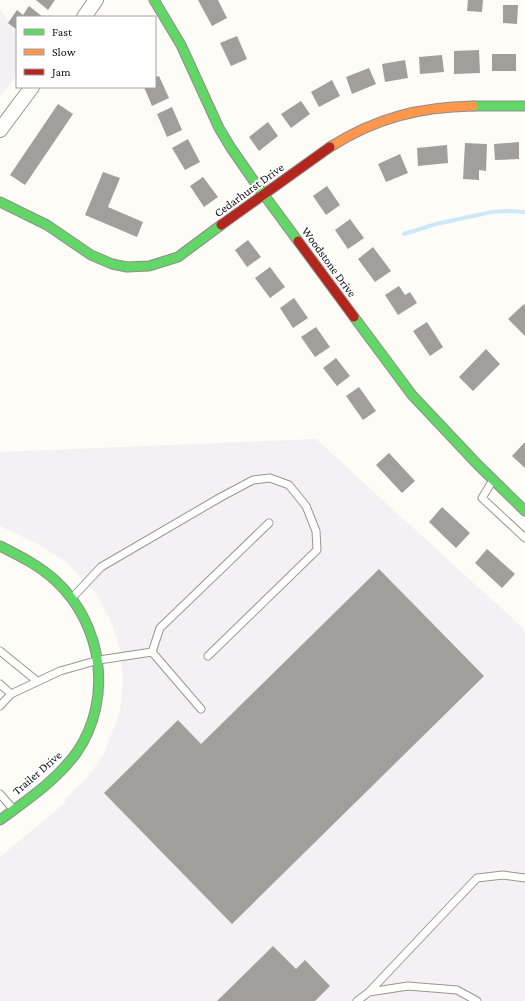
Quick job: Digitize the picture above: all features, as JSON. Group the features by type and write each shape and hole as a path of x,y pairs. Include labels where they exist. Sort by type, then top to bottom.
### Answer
{"street":[{"path":"85,16 96,0"},
{"name":"Woodstone Drive","path":"154,0 181,45 218,128 264,194 412,395 493,480 525,511"},
{"path":"0,130 31,88"},
{"name":"Cedarhurst Drive","path":"0,202 47,225 91,255 112,264 127,267 149,266 162,263 178,256 332,144 349,134 377,122 410,112 429,109 448,107 525,106"},
{"name":"Trailer Drive","path":"0,546 41,568 72,598 90,629 99,660 99,693 97,706 85,739 78,752 45,786 0,820"}],"lane":[{"path":"72,598 101,567 253,480 270,478 289,485 306,506 316,531 317,550 208,656"},
{"path":"493,480 482,498 525,538"},
{"path":"152,652 160,628 269,522"},
{"path":"0,652 38,681"},
{"path":"0,706 11,694 60,671 99,660 152,652"},
{"path":"152,652 201,709"},
{"path":"0,684 11,694"},
{"path":"0,794 14,809"},
{"path":"357,1001 369,992 477,878 503,875 525,878"},
{"path":"369,992 408,986 433,987 457,990 477,1001"}],"shaded area":[{"path":"0,9 16,32 16,76 0,97"},
{"path":"316,439 525,630 525,1001 0,1001 0,857 66,802 64,800 86,779 104,754 120,711 123,681 120,650 111,621 96,594 65,561 39,545 0,526 0,452"}],"building":[{"path":"36,0 55,0 48,10"},
{"path":"198,0 218,0 227,18 212,26"},
{"path":"468,0 483,0 482,12 467,11"},
{"path":"503,5 518,5 517,24 503,23"},
{"path":"29,6 42,16 16,16 16,29 8,23 17,10 23,15"},
{"path":"237,36 247,59 231,66 220,43"},
{"path":"479,50 480,73 454,74 454,51"},
{"path":"492,54 516,54 516,71 492,71"},
{"path":"442,55 444,72 420,74 419,57"},
{"path":"405,60 408,78 385,82 382,64"},
{"path":"369,68 376,84 352,94 346,77"},
{"path":"159,76 169,98 152,106 144,88 156,88 156,77"},
{"path":"332,80 340,96 319,107 311,92"},
{"path":"301,101 310,114 291,128 281,114"},
{"path":"58,104 73,114 25,185 10,175"},
{"path":"172,107 182,130 167,137 157,114"},
{"path":"268,122 278,136 259,151 249,137"},
{"path":"188,139 200,162 185,170 172,148"},
{"path":"519,142 519,159 495,160 494,144"},
{"path":"465,143 487,144 486,171 479,170 479,180 463,179"},
{"path":"447,145 448,163 418,166 417,148"},
{"path":"400,154 408,173 386,182 378,164"},
{"path":"103,172 120,178 108,207 143,222 137,237 85,215"},
{"path":"203,177 218,197 204,207 190,186"},
{"path":"327,186 340,205 326,215 313,196"},
{"path":"350,219 364,238 348,249 335,230"},
{"path":"248,240 261,257 247,267 235,250"},
{"path":"373,247 391,271 375,282 358,259"},
{"path":"270,267 285,287 270,298 255,278"},
{"path":"399,286 405,295 410,292 417,303 398,315 385,295"},
{"path":"294,298 308,318 293,328 280,308"},
{"path":"524,304 525,306 525,336 508,319"},
{"path":"427,322 443,347 430,356 413,331"},
{"path":"316,327 330,347 315,357 301,337"},
{"path":"486,349 500,364 473,391 459,377"},
{"path":"336,358 350,376 337,386 323,368"},
{"path":"359,387 376,411 363,420 346,396"},
{"path":"525,443 525,468 512,456"},
{"path":"389,453 415,481 402,493 376,465"},
{"path":"442,507 470,533 456,548 429,522"},
{"path":"487,549 515,574 502,588 475,563"},
{"path":"379,569 484,676 232,924 104,793 178,720 201,744"},
{"path":"273,946 296,969 305,960 330,986 315,1001 217,1001"}],"waterway":[{"path":"404,234 436,224 492,212 525,212"}],"traffic: fast":[{"path":"154,0 181,45 219,128 256,184 298,241"},
{"path":"473,106 525,106"},
{"path":"0,202 47,225 91,255 112,264 127,267 149,266 178,257 221,225"},
{"path":"354,317 412,395 478,465 525,511"},
{"path":"0,546 37,566 56,581 72,599 84,619 93,640 98,663 99,686 96,709 88,731 77,752 51,781 0,820"}],"traffic: slow":[{"path":"330,147 364,128 398,116 434,109 473,106"}],"traffic: jam":[{"path":"221,225 330,147"},
{"path":"298,241 354,317"}]}
